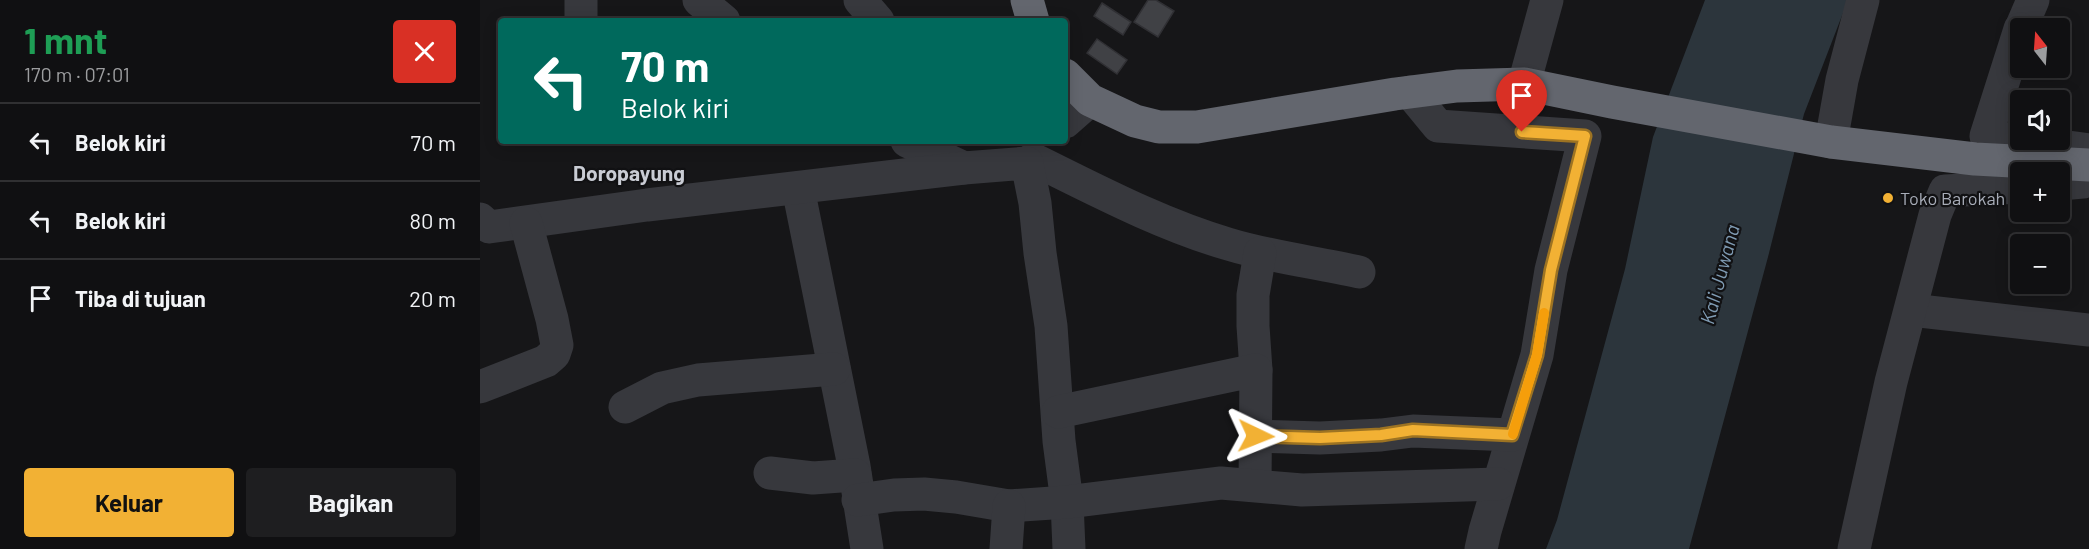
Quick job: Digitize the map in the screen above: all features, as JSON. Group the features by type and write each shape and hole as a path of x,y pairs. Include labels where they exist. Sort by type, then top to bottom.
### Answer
{"highway":[{"path":"1027,0 1032,18"},
{"path":"1068,78 1090,100 1135,121 1159,127 1197,127 1457,86 1524,84 1823,140 1975,159 2089,165"}],"street":[{"path":"580,18 581,0"},
{"path":"699,0 720,18"},
{"path":"860,0 875,18"},
{"path":"1524,84 1547,0"},
{"path":"1823,140 1863,0"},
{"path":"2026,18 2033,0"},
{"path":"2010,63 1986,136 2089,150"},
{"path":"1410,92 1438,126 1585,136 1551,270 1537,355 1512,435 1481,549"},
{"path":"1068,119 1090,100"},
{"path":"913,144 964,168"},
{"path":"1034,150 1035,203 1051,326 1070,549"},
{"path":"483,226 526,223 647,205 964,168 1034,150 1133,208 1225,244 1359,272"},
{"path":"2070,183 2083,182 2089,175"},
{"path":"798,188 867,549"},
{"path":"1855,549 1891,382 1935,215 1945,191 2010,188"},
{"path":"480,387 546,361 554,354 557,345 526,223"},
{"path":"1255,485 1256,370 1252,295 1260,253"},
{"path":"1911,310 2089,330"},
{"path":"625,407 662,388 698,380 834,369"},
{"path":"1058,412 1256,370"},
{"path":"1256,436 1320,438 1381,435 1413,430 1512,435"},
{"path":"770,473 813,478 894,495 956,496 1009,506 1067,502 1221,483 1302,490 1498,484"},
{"path":"1006,549 1009,506"}],"water":[{"name":"Kali Juwana","path":"1705,0 1848,0 1804,114 1689,549 1546,549 1557,520 1625,269 1653,137"}],"building":[{"path":"1148,0 1156,0 1174,11 1158,37 1134,22"},
{"path":"1102,3 1131,22 1123,35 1094,16"},
{"path":"1097,39 1127,60 1117,74 1087,53"}],"slow traffic":[{"path":"1513,434 1537,355 1544,313"}],"place":[{"name":"Toko Barokah","path":"1888,198"}],"district":[{"name":"Doropayung","path":"629,172"}],"route":[{"path":"1256,436 1320,438 1381,435 1413,430 1512,435 1537,355 1551,270 1585,136 1522,132"}]}
